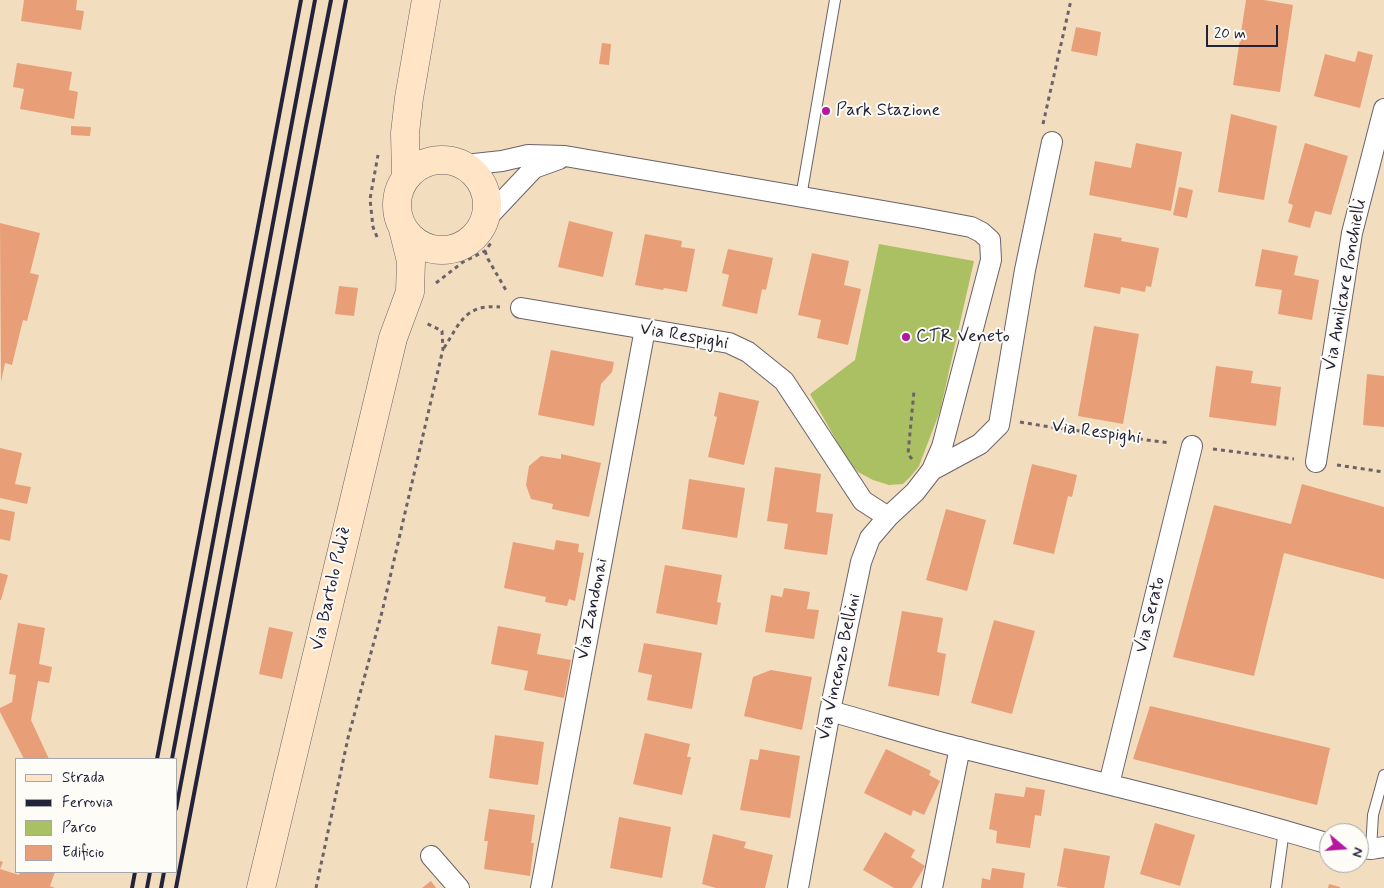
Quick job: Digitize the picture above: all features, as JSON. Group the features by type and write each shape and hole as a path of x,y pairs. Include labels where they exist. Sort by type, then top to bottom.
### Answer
{"street":[{"path":"406,177 405,132 408,98 426,0"},
{"path":"408,98 420,134 454,162 475,173 482,184 488,209 479,231 472,239 452,249 430,249 410,238 398,219 396,208 400,186 413,169 422,163 432,160 454,162 502,161 528,155 565,156 918,217 971,227 982,232 990,240 991,260 942,447 930,473"},
{"name":"Via Amilcare Ponchielli","path":"1316,462 1352,233 1384,109"},
{"path":"930,473 980,444 999,425 1025,270 1052,142"},
{"path":"484,221 534,168 565,156"},
{"name":"Via Bartolo Puliè","path":"403,229 411,261 410,292"},
{"name":"Via Bartolo Puliè","path":"261,888 392,338 410,292 429,267 452,249"},
{"name":"Via Respighi","path":"518,308 729,343 748,352 784,381 863,501 888,517"},
{"name":"Via Zandonai","path":"541,888 645,329"},
{"name":"Via Serato","path":"1109,784 1192,446"},
{"name":"Via Vincenzo Bellini","path":"798,888 830,711 861,562 870,538 888,517 915,492 930,473"},
{"path":"830,711 960,747 1284,830 1319,841"},
{"path":"932,888 960,747"},
{"path":"431,856 460,888"}],"lane":[{"path":"801,197 835,0"},
{"path":"1371,848 1373,815 1384,775"},
{"path":"1276,888 1284,830"}],"path":[{"path":"485,251 498,278 518,308"},
{"path":"443,349 463,317 474,308 496,306 518,308"},
{"path":"316,888 348,738 382,612 443,349 442,331 433,325 425,323"},
{"path":"914,391 908,454 930,473"},
{"name":"Via Respighi","path":"1019,422 1384,472"}],"green space":[{"path":"879,244 974,261 940,411 919,466 903,484 889,485 873,480 858,472 848,461 810,394 855,360"}],"building":[{"path":"24,0 77,0 76,10 84,11 81,30 21,21"},
{"path":"1246,0 1264,0 1293,5 1280,92 1233,85"},
{"path":"1076,27 1101,32 1097,56 1071,51"},
{"path":"602,43 611,44 609,65 599,64"},
{"path":"1358,51 1373,55 1360,108 1314,96 1325,54 1355,62"},
{"path":"17,63 72,72 69,90 78,92 74,119 20,109 24,89 13,87"},
{"path":"1231,114 1277,126 1264,200 1218,192"},
{"path":"71,126 91,127 90,136 71,135"},
{"path":"1136,143 1182,152 1171,211 1089,195 1095,161 1131,168"},
{"path":"1305,143 1348,156 1331,215 1315,211 1310,228 1288,222 1293,205 1288,203"},
{"path":"1179,187 1193,190 1187,218 1173,215"},
{"path":"569,221 613,232 603,277 558,267"},
{"path":"0,223 40,233 30,273 39,275 27,321 23,320 12,365 5,363 1,382"},
{"path":"1094,233 1122,238 1121,241 1159,248 1151,287 1146,286 1145,292 1121,287 1120,294 1084,287"},
{"path":"645,234 682,241 681,247 695,249 687,292 635,285"},
{"path":"728,249 773,258 766,290 762,289 757,314 722,306 729,275 722,273"},
{"path":"1262,249 1298,256 1294,275 1319,280 1312,320 1278,314 1282,290 1255,286"},
{"path":"812,253 849,261 844,285 861,289 848,345 817,338 821,320 798,315"},
{"path":"339,286 358,288 354,316 335,314"},
{"path":"1094,326 1139,334 1123,424 1078,416"},
{"path":"551,350 614,362 612,372 601,384 594,426 538,415"},
{"path":"1216,366 1253,371 1251,383 1281,387 1276,426 1209,417"},
{"path":"1367,374 1384,376 1384,427 1363,425"},
{"path":"719,392 759,401 744,465 708,457 717,417 714,416"},
{"path":"0,448 22,453 15,484 31,487 27,504 0,498"},
{"path":"561,454 601,463 589,517 552,509 553,504 531,499 526,485 529,466 541,456 561,459"},
{"path":"1032,464 1077,475 1072,497 1068,496 1054,554 1013,544"},
{"path":"775,467 821,474 816,512 833,514 827,555 784,549 788,524 767,521"},
{"path":"689,479 745,488 737,538 682,529"},
{"path":"1302,484 1384,507 1384,579 1284,553 1254,676 1173,657 1214,505 1291,524"},
{"path":"0,509 15,512 10,541 0,539"},
{"path":"946,509 986,520 967,591 926,580"},
{"path":"556,540 579,544 578,552 584,553 575,601 569,599 567,606 545,602 546,597 504,588 513,542 554,550"},
{"path":"665,565 722,575 717,602 721,603 717,625 656,613"},
{"path":"0,573 8,575 1,600 0,600"},
{"path":"784,588 810,592 807,609 819,610 814,639 765,632 771,595 782,597"},
{"path":"902,611 943,618 937,652 946,654 939,696 888,686"},
{"path":"994,620 1035,631 1012,714 971,703"},
{"path":"18,623 45,628 39,664 52,667 49,683 38,681 31,720 49,758 23,758 0,712 0,708 12,702 16,675 9,674"},
{"path":"498,626 541,634 537,654 571,660 564,698 524,690 528,671 491,664"},
{"path":"269,627 293,632 282,679 259,674"},
{"path":"644,643 702,653 692,709 647,700 652,675 638,672"},
{"path":"771,670 812,677 802,730 744,716 753,677"},
{"path":"1150,706 1330,748 1317,805 1133,759"},
{"path":"645,733 690,744 687,757 691,757 682,795 633,784"},
{"path":"495,735 544,742 538,785 489,778"},
{"path":"760,749 800,756 790,818 740,810 750,759 758,760"},
{"path":"886,749 931,771 929,775 940,781 924,815 913,810 911,816 864,793"},
{"path":"1026,787 1045,790 1041,816 1035,815 1030,848 996,843 997,831 989,829 995,793 1024,797"},
{"path":"489,809 535,815 531,843 534,843 530,876 484,869 488,841 484,841"},
{"path":"619,817 671,827 662,878 610,868"},
{"path":"1155,823 1195,835 1180,886 1140,874"},
{"path":"885,832 915,850 911,857 925,866 912,888 894,888 863,870"},
{"path":"713,834 746,842 744,848 773,855 765,888 716,888 702,884"},
{"path":"1064,848 1110,856 1104,888 1068,888 1057,886"},
{"path":"992,868 1025,873 1023,888 981,888 982,878 990,880"},
{"path":"0,869 19,875 20,873 55,873 50,886 55,888 0,888"},
{"path":"431,881 436,888 422,888"},
{"path":"1329,884 1340,887 1340,888 1328,888"}],"railway":[{"path":"157,758 301,0"},
{"path":"172,758 315,0"},
{"path":"178,798 331,0"},
{"path":"176,888 346,0"},
{"path":"132,888 135,873"},
{"path":"147,888 150,873"},
{"path":"161,888 164,873"}],"place":[{"name":"Park Stazione","path":"826,111"},
{"name":"CTR Veneto","path":"906,337"}]}
